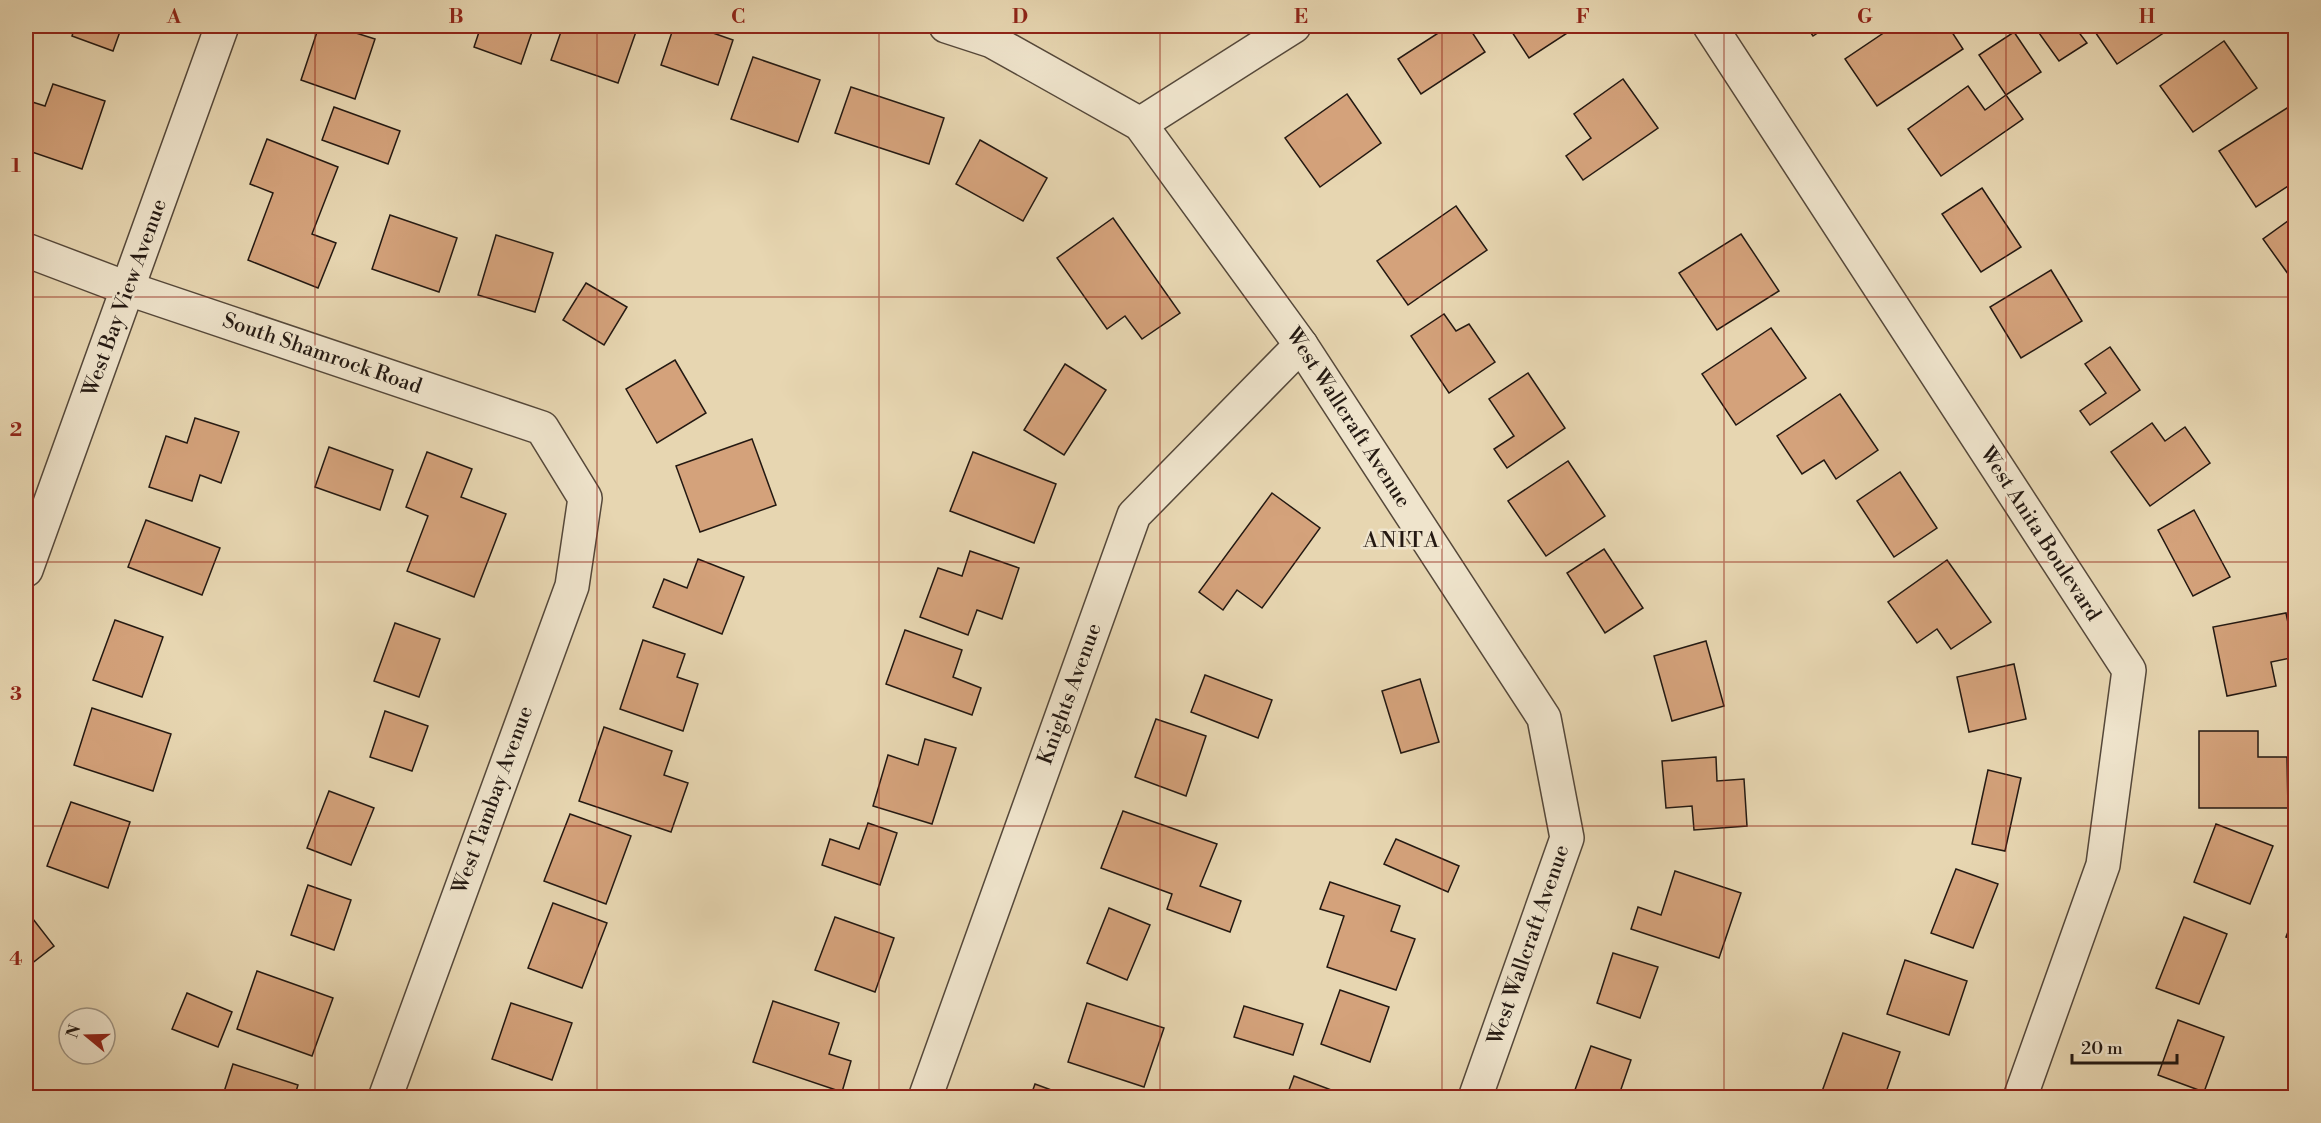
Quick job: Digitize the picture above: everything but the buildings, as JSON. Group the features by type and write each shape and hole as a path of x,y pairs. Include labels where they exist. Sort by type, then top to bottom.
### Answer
{"street":[{"name":"West Bay View Avenue","path":"26,570 222,26"},
{"path":"946,26 992,41 1140,124 1294,26"},
{"name":"West Anita Boulevard","path":"1710,26 2129,670 2103,865 2020,1098"},
{"name":"West Wallcraft Avenue","path":"1140,124 1301,345 1544,718 1567,838 1475,1098"},
{"name":"South Shamrock Road","path":"26,250 129,289 542,428 585,498"},
{"name":"Knights Avenue","path":"925,1098 1134,515 1301,345"},
{"name":"West Tambay Avenue","path":"385,1098 572,586 585,498"}],"district":[{"name":"ANITA","path":"1402,540"}]}
